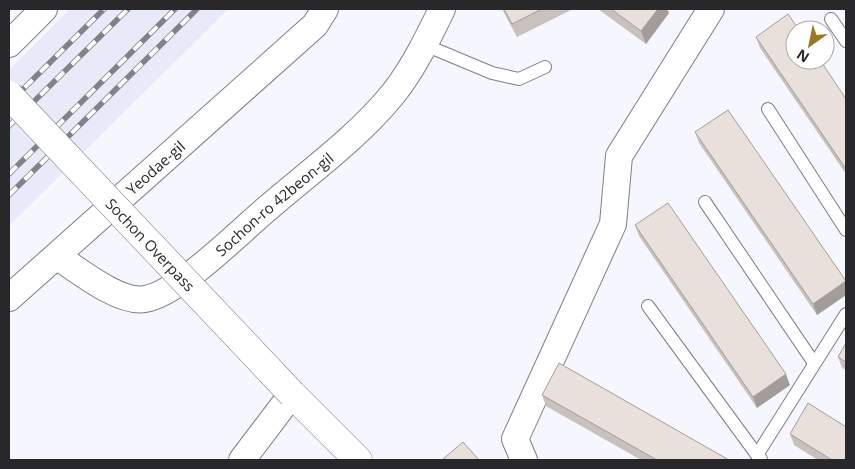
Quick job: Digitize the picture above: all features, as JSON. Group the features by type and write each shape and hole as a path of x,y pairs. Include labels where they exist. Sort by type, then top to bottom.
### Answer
{"street":[{"path":"9,44 44,9"},
{"name":"Yeodae-gil","path":"9,298 58,257 315,25 325,9"},
{"name":"Sochon-ro 42beon-gil","path":"58,257 98,284 126,297 144,300 168,291 200,266 363,126 393,94 425,45 442,9"},
{"path":"524,460 515,439 612,224 619,156 711,9"},
{"name":"Sochon Overpass","path":"9,95 292,394 358,460"},
{"path":"242,460 292,394"}],"lane":[{"path":"831,19 846,41"},
{"path":"425,45 492,73 519,79 544,67"},
{"path":"768,109 846,230"},
{"path":"705,202 814,363"},
{"path":"648,306 760,457 814,363 846,314"}],"shaded area":[{"path":"70,9 228,9 9,226 9,70"}],"building":[{"path":"504,9 542,9 512,24"},
{"path":"611,9 658,9 641,31"},
{"path":"788,14 792,20 785,20 785,70 827,70 846,99 846,169 756,37"},
{"path":"728,110 846,281 813,304 695,132"},
{"path":"668,203 786,374 753,397 635,225"},
{"path":"846,343 846,362 838,357"},
{"path":"559,363 729,460 657,460 542,395"},
{"path":"808,403 846,427 846,460 832,460 790,434"},
{"path":"463,442 479,460 442,460"}],"railway":[{"path":"9,103 104,9"},
{"path":"9,126 128,9"},
{"path":"9,174 175,9"},
{"path":"9,195 197,9"}]}
